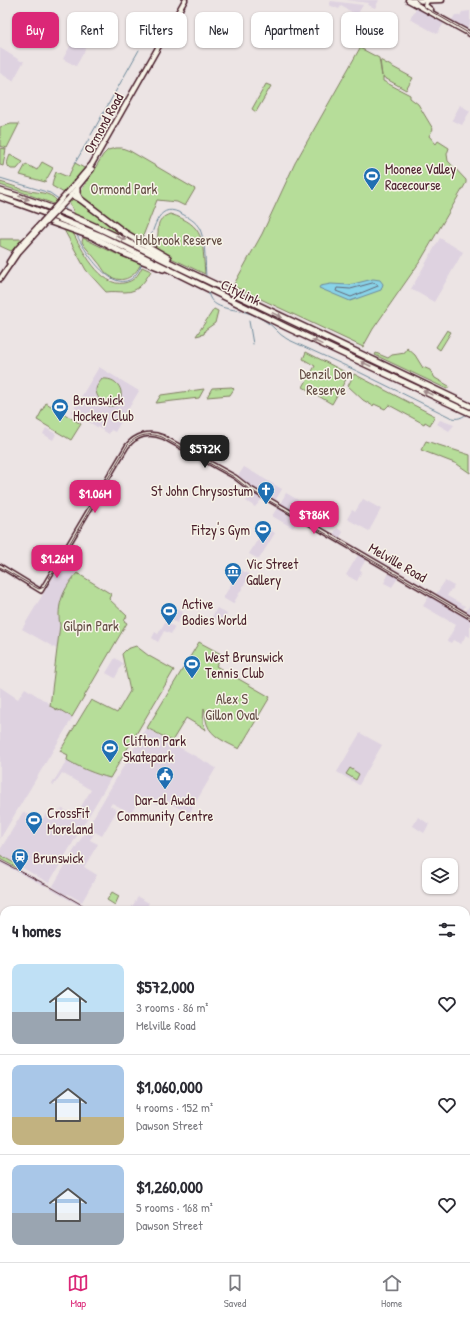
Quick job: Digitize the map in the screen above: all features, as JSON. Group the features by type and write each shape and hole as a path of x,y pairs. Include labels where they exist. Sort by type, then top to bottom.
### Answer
{"highway":[{"path":"77,189 80,199"},
{"name":"CityLink","path":"0,191 34,201 141,246 203,279 281,317 469,405"},
{"path":"69,195 80,199 141,246"},
{"name":"CityLink","path":"0,197 100,235 138,257 185,276 204,287 322,344 470,412"},
{"path":"47,219 138,257"}],"main road":[{"name":"Ormond Road","path":"69,195 77,189 92,169 187,0"},
{"name":"Ormond Road","path":"0,279 23,244 69,195 92,164 187,0"},
{"path":"409,0 418,3 470,34"},
{"path":"418,3 442,0"},
{"path":"427,1 425,5 427,8 460,28"},
{"name":"Melville Road","path":"0,566 41,591 128,444 145,434 154,434 235,477 249,488 470,617"}],"shaded area":[{"path":"346,0 379,0 375,8 368,5 369,3"},
{"path":"331,1 363,5 359,12 352,12 341,6 339,9 329,5"},
{"path":"417,7 444,23 437,34 410,19"},
{"path":"470,11 470,24 467,29 452,20 455,15 460,16 462,12"},
{"path":"0,48 21,61 24,61 13,81 0,73"},
{"path":"69,48 85,48 76,66 63,59"},
{"path":"460,105 470,111 462,125 452,120"},
{"path":"440,238 463,252 434,302 411,289"},
{"path":"99,367 139,391 115,432 111,430 109,434 72,412"},
{"path":"440,420 454,425 449,431 437,424"},
{"path":"46,428 56,434 53,440 43,434"},
{"path":"244,467 282,489 275,501 251,487 238,476"},
{"path":"252,493 262,499 255,507 246,501"},
{"path":"286,493 319,512 317,517 327,522 323,529 280,504"},
{"path":"363,499 381,509 369,531 347,519 352,510 355,512"},
{"path":"277,508 298,520 293,528 272,516"},
{"path":"265,527 275,533 259,559 249,554"},
{"path":"337,528 343,532 339,539 333,535"},
{"path":"358,555 366,559 360,570 362,571 357,581 346,575"},
{"path":"61,564 77,573 71,580 58,614 60,625 57,649 22,629"},
{"path":"240,569 250,575 233,604 223,598"},
{"path":"389,573 398,578 392,587 384,583"},
{"path":"445,581 454,586 447,596 465,606 463,610 436,594"},
{"path":"429,596 463,616 470,605 470,637 466,635 461,644 453,640 451,643 447,641 456,625 423,606"},
{"path":"173,607 183,612 177,623 167,618"},
{"path":"217,608 227,614 222,623 212,617"},
{"path":"165,622 175,627 171,634 164,631 158,642 152,638 155,632 158,634"},
{"path":"115,658 123,663 115,678 106,673"},
{"path":"0,687 18,699 25,688 50,704 50,706 73,717 0,839"},
{"path":"146,728 216,768 188,815 163,799 159,805 151,800 148,805 139,800 131,813 112,803 110,806 117,810 102,836 95,832 90,840 98,844 84,867 97,875 82,902 68,894 67,895 86,906 81,906 50,889 51,886 59,890 53,886"},
{"path":"360,733 382,745 359,785 337,772"},
{"path":"67,760 95,774 111,778 49,883 0,855 0,850 23,812 41,822 46,814 53,818 57,811 63,809 72,814 77,813 91,790 62,773 54,785 52,784"},
{"path":"418,817 429,824 424,833 413,826"},
{"path":"0,860 47,884 45,886 41,884 0,863"},
{"path":"138,897 149,903 147,906 132,906"}],"green space":[{"name":"Moonee Valley Racecourse","path":"360,48 379,58 382,76 380,60 413,78 406,90 383,77 383,81 410,95 410,98 418,104 433,129 429,136 436,144 438,141 449,148 447,154 448,161 466,180 466,183 421,260 373,329 363,347 233,286 262,234 295,163"},
{"path":"266,84 271,86 256,112 252,109"},
{"path":"11,124 19,124 7,148 0,146 0,127"},
{"path":"0,148 6,149 3,166 0,165"},
{"name":"Ormond Park","path":"122,148 130,151 195,189 185,206 177,202 157,200 141,241 120,228 84,199 80,193 103,155 108,150"},
{"path":"10,155 23,162 17,169 11,169 8,166"},
{"path":"42,162 53,168 45,182 20,175 26,164 37,170"},
{"path":"75,163 86,169 64,193 52,186 56,172 68,177"},
{"path":"0,182 24,190 50,195 57,201 54,204 0,185"},
{"path":"71,198 80,202 125,236 124,237 75,215 69,201"},
{"name":"Holbrook Reserve","path":"170,214 182,218 196,229 202,243 205,274 154,250 157,242 160,221 165,216"},
{"path":"63,228 72,231 86,256 107,279 116,283 124,283 135,278 142,267 151,271 141,286 130,292 106,292 86,270"},
{"path":"83,238 114,253 141,263 135,273 131,276 122,280 111,277 105,272 85,247 82,242"},
{"path":"0,239 23,239 11,251 0,246"},
{"path":"214,309 218,311 215,323 205,330 204,334 196,336"},
{"path":"447,330 451,332 440,350 436,347"},
{"path":"407,348 415,355 423,368 430,370 435,378 449,386 447,389 375,355 376,353 388,358 392,355 405,353"},
{"name":"Denzil Don Reserve","path":"306,352 349,374 332,404 303,387 315,366 303,359"},
{"path":"354,374 435,416 430,425 425,422 424,424 389,405 385,409 374,404 373,406 363,400 348,386"},
{"path":"102,379 114,381 120,389 121,398 115,405 105,405 96,393 97,386"},
{"path":"232,387 234,389 230,395 207,397 212,388"},
{"path":"204,389 199,398 156,403 161,395"},
{"name":"Brunswick Hockey Club","path":"46,403 81,424 71,440 37,420"},
{"path":"426,441 470,455 470,473 457,464 421,450"},
{"name":"Gilpin Park","path":"77,573 111,594 109,599 127,616 124,621 127,623 72,717 50,706 60,625 60,604 68,585"},
{"name":"Alex S Gillon Oval","path":"199,642 223,655 216,666 270,697 239,749 212,733 207,724 204,708 203,723 206,730 186,718 172,741 147,728"},
{"path":"136,646 149,656 174,670 110,778 99,775 72,763 67,760 68,755 60,751 91,700 117,713 130,691 122,654 127,649"},
{"path":"350,768 359,774 356,780 346,774"},
{"path":"0,855 21,867 19,869 0,859"},
{"path":"112,892 119,896 115,905 107,900"}],"water":[{"path":"373,279 380,280 383,284 381,290 350,301 319,288 320,286 331,284 349,285"}],"waterway":[{"path":"91,135 139,50"},
{"path":"75,163 89,139"},
{"path":"0,178 50,193 60,200"},
{"path":"64,206 67,212"},
{"path":"148,245 156,223 163,213 168,210 184,215 196,224 203,237 206,278"},
{"path":"76,233 88,254 97,265 106,274 116,280 126,281 134,276 142,263"},
{"path":"208,291 213,302 217,305 258,317 268,323 287,339 453,418 462,417 467,414"},
{"path":"249,321 253,344"}],"tram line":[{"path":"416,0 427,9 470,34"},
{"path":"0,567 39,589 44,587 127,446 134,439 152,435 162,437 234,477 249,489 470,617"}],"railway":[{"path":"0,861 84,906"}],"place":[{"name":"Moonee Valley Racecourse","path":"372,191"},
{"name":"Brunswick Hockey Club","path":"60,422"},
{"name":"St John Chrysostum","path":"266,505"},
{"name":"Fitzy's Gym","path":"263,544"},
{"name":"Vic Street Gallery","path":"233,586"},
{"name":"Active Bodies World","path":"169,626"},
{"name":"West Brunswick Tennis Club","path":"192,679"},
{"name":"Clifton Park Skatepark","path":"110,763"},
{"name":"Dar-al Awda Community Centre","path":"165,790"},
{"name":"CrossFit Moreland","path":"34,835"},
{"name":"Brunswick","path":"20,872"}]}
